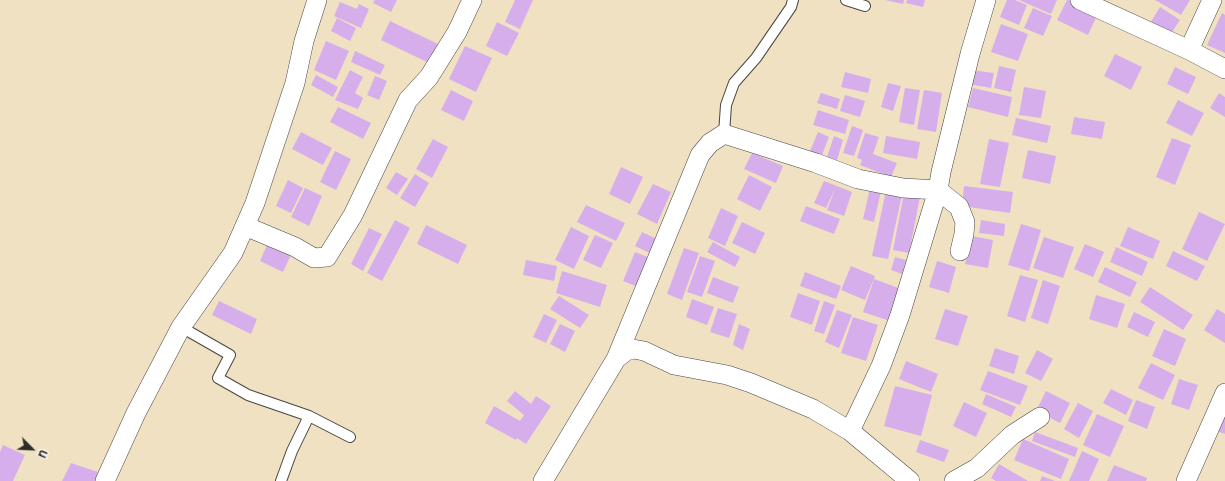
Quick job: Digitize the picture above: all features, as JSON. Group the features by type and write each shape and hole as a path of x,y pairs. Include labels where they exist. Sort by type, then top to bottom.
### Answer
{"street":[{"path":"105,481 136,413 181,327 233,253 255,202 295,83 304,41 318,0"},
{"path":"244,226 295,247 314,258 321,259 327,257 353,215 408,100 429,77 457,32 472,0"},
{"path":"850,431 881,366 900,315 938,190 966,69 986,0"},
{"path":"1080,0 1189,50 1225,69"},
{"path":"1189,50 1212,0"},
{"path":"543,481 616,359 700,155 710,142 724,134 816,163 858,179 903,188 938,190 959,207 965,222 960,251"},
{"path":"616,359 622,353 633,349 644,351 674,365 727,375 813,409 850,431 910,481"},
{"path":"1186,481 1225,393"},
{"path":"954,481 977,468 1012,434 1040,417"}],"lane":[{"path":"724,134 726,105 734,83 756,58 791,7 793,0"},
{"path":"846,0 865,6"},
{"path":"181,327 230,355 218,378 248,395 309,416 350,437"},
{"path":"281,481 292,451 309,416"}],"building":[{"path":"375,0 397,0 391,12 373,3"},
{"path":"515,0 533,0 520,29 505,22"},
{"path":"885,0 904,0 903,4"},
{"path":"907,0 925,0 923,7 906,3"},
{"path":"1007,0 1015,0 1027,5 1019,25 1000,17"},
{"path":"1019,0 1057,0 1051,14"},
{"path":"1067,0 1076,0 1099,11 1088,35 1057,20"},
{"path":"1155,0 1190,0 1181,15"},
{"path":"340,2 357,9 359,4 369,9 361,28 334,16"},
{"path":"1160,7 1180,20 1168,38 1149,25"},
{"path":"1033,8 1052,16 1043,36 1024,28"},
{"path":"1222,13 1225,15 1225,53 1207,45"},
{"path":"337,18 356,28 350,41 331,31"},
{"path":"390,21 438,44 429,63 381,40"},
{"path":"497,22 519,33 507,56 486,46"},
{"path":"1001,24 1028,34 1018,61 991,52"},
{"path":"326,41 349,51 336,80 314,70"},
{"path":"465,46 492,58 476,92 449,79"},
{"path":"355,51 385,65 380,75 351,62"},
{"path":"1115,54 1142,67 1131,90 1104,76"},
{"path":"999,66 1016,70 1011,92 994,88"},
{"path":"1175,67 1196,77 1188,94 1167,84"},
{"path":"350,70 363,77 355,93 363,98 358,109 335,100"},
{"path":"971,70 994,73 991,88 968,84"},
{"path":"845,72 871,79 868,93 841,87"},
{"path":"316,75 338,87 333,97 311,85"},
{"path":"375,76 387,81 379,100 367,95"},
{"path":"888,83 901,86 893,111 881,107"},
{"path":"1024,87 1046,91 1041,118 1019,115"},
{"path":"905,88 920,90 914,125 899,122"},
{"path":"973,88 1012,97 1008,117 968,107"},
{"path":"451,90 473,101 464,121 441,110"},
{"path":"924,90 942,93 936,132 917,129"},
{"path":"821,93 840,99 837,109 817,103"},
{"path":"1219,93 1225,97 1225,117 1210,108"},
{"path":"845,95 865,101 860,117 840,111"},
{"path":"1178,100 1204,113 1192,136 1166,123"},
{"path":"338,107 371,123 363,139 330,122"},
{"path":"818,110 849,120 845,134 813,125"},
{"path":"1074,117 1105,122 1102,139 1071,134"},
{"path":"1016,118 1051,126 1047,143 1012,135"},
{"path":"852,126 863,130 854,156 843,153"},
{"path":"301,132 332,148 323,165 292,149"},
{"path":"818,132 829,137 822,155 810,151"},
{"path":"865,133 879,137 873,154 897,163 891,177 860,165 862,160 857,158"},
{"path":"834,136 843,140 837,160 827,157"},
{"path":"886,136 920,142 917,159 883,153"},
{"path":"1172,138 1191,145 1175,185 1156,177"},
{"path":"433,139 448,147 432,178 416,169"},
{"path":"989,139 1009,143 1000,187 980,184"},
{"path":"1028,150 1056,156 1050,184 1022,178"},
{"path":"335,151 351,159 336,190 320,182"},
{"path":"752,153 783,166 776,183 744,169"},
{"path":"621,167 643,177 630,204 609,194"},
{"path":"396,172 408,179 397,195 386,188"},
{"path":"415,174 429,183 415,207 400,198"},
{"path":"749,175 772,187 760,211 737,199"},
{"path":"288,180 303,188 291,213 276,206"},
{"path":"824,181 852,192 844,216 827,210 835,189 826,208 814,203"},
{"path":"653,184 671,192 657,224 637,214"},
{"path":"964,186 1013,192 1010,213 962,206"},
{"path":"305,188 322,196 309,226 291,217"},
{"path":"870,188 881,191 874,222 863,219"},
{"path":"886,191 902,195 888,259 872,256"},
{"path":"904,193 920,197 909,253 893,250"},
{"path":"586,205 625,223 616,241 577,222"},
{"path":"806,206 840,219 834,234 800,221"},
{"path":"721,208 738,216 725,246 708,238"},
{"path":"1199,212 1225,224 1207,261 1182,249"},
{"path":"395,220 410,228 382,281 367,273"},
{"path":"981,220 1005,224 1004,236 979,233"},
{"path":"742,222 765,233 755,254 732,243"},
{"path":"1021,224 1041,230 1029,271 1008,265"},
{"path":"426,225 467,245 458,264 417,244"},
{"path":"571,227 589,236 574,269 555,260"},
{"path":"1128,227 1160,241 1153,259 1120,246"},
{"path":"369,228 382,234 363,271 351,264"},
{"path":"642,232 663,242 656,256 635,246"},
{"path":"595,235 613,243 601,268 583,260"},
{"path":"971,236 993,240 988,268 965,264"},
{"path":"1044,237 1074,247 1063,278 1033,268"},
{"path":"270,238 294,248 283,272 260,261"},
{"path":"713,242 740,257 735,267 707,252"},
{"path":"1085,244 1104,252 1093,277 1074,269"},
{"path":"1116,247 1148,262 1142,276 1110,262"},
{"path":"684,248 699,253 682,300 667,294"},
{"path":"1173,251 1205,266 1197,281 1166,266"},
{"path":"635,252 655,260 643,289 623,281"},
{"path":"700,256 715,261 702,297 687,292"},
{"path":"895,257 906,260 902,274 891,270"},
{"path":"526,260 557,266 554,281 523,275"},
{"path":"937,261 956,267 949,293 929,287"},
{"path":"851,266 875,276 865,300 841,290"},
{"path":"1105,267 1137,282 1130,297 1098,282"},
{"path":"562,271 607,285 600,307 556,293"},
{"path":"805,272 841,286 836,299 800,286"},
{"path":"1020,275 1038,280 1025,322 1007,316"},
{"path":"713,277 739,287 733,303 707,293"},
{"path":"874,279 904,290 893,322 863,312"},
{"path":"1043,280 1060,286 1048,324 1031,318"},
{"path":"1150,287 1193,315 1183,330 1140,302"},
{"path":"798,293 820,301 812,325 790,317"},
{"path":"1096,295 1125,304 1117,328 1089,319"},
{"path":"559,296 589,315 580,328 550,309"},
{"path":"692,299 714,307 707,325 686,317"},
{"path":"219,301 257,319 251,334 212,315"},
{"path":"824,301 835,305 824,334 814,331"},
{"path":"718,308 737,314 729,338 710,332"},
{"path":"945,309 968,316 958,346 935,339"},
{"path":"1217,309 1225,314 1225,343 1204,330"},
{"path":"837,310 852,315 839,348 825,342"},
{"path":"1134,312 1155,322 1148,337 1127,327"},
{"path":"544,314 557,320 546,343 533,337"},
{"path":"853,317 878,325 866,361 841,353"},
{"path":"560,324 575,331 565,352 550,344"},
{"path":"739,324 750,329 743,350 733,345"},
{"path":"1164,329 1186,339 1175,366 1152,356"},
{"path":"995,348 1019,356 1014,374 989,366"},
{"path":"1037,350 1053,359 1041,381 1025,373"},
{"path":"906,361 938,374 931,392 899,379"},
{"path":"1151,363 1175,375 1163,400 1138,388"},
{"path":"988,371 1028,386 1020,405 980,390"},
{"path":"1179,379 1198,385 1189,410 1171,404"},
{"path":"895,386 932,395 921,436 884,426"},
{"path":"1111,389 1133,400 1126,415 1103,403"},
{"path":"515,391 531,404 536,396 551,406 526,444 517,438 516,440 485,423 494,406 520,421 524,415 507,401"},
{"path":"1046,391 1070,403 1060,423 1036,411"},
{"path":"986,394 1016,407 1011,417 982,404"},
{"path":"1136,400 1155,407 1147,429 1128,421"},
{"path":"964,402 987,413 976,437 953,426"},
{"path":"1078,403 1093,411 1079,438 1064,429"},
{"path":"1225,409 1225,434 1214,430"},
{"path":"1097,414 1124,426 1110,457 1083,445"},
{"path":"1035,432 1078,448 1075,457 1032,441"},
{"path":"1023,439 1069,459 1061,479 1014,460"},
{"path":"920,440 949,450 944,462 916,452"},
{"path":"3,445 25,455 13,481 0,481 0,452"},
{"path":"1082,451 1099,459 1089,481 1069,481"},
{"path":"71,463 98,472 95,481 62,481"},
{"path":"999,464 1028,481 996,481 991,478"},
{"path":"1114,465 1147,478 1146,481 1107,481"},
{"path":"1042,476 1055,481 1040,481"}]}
